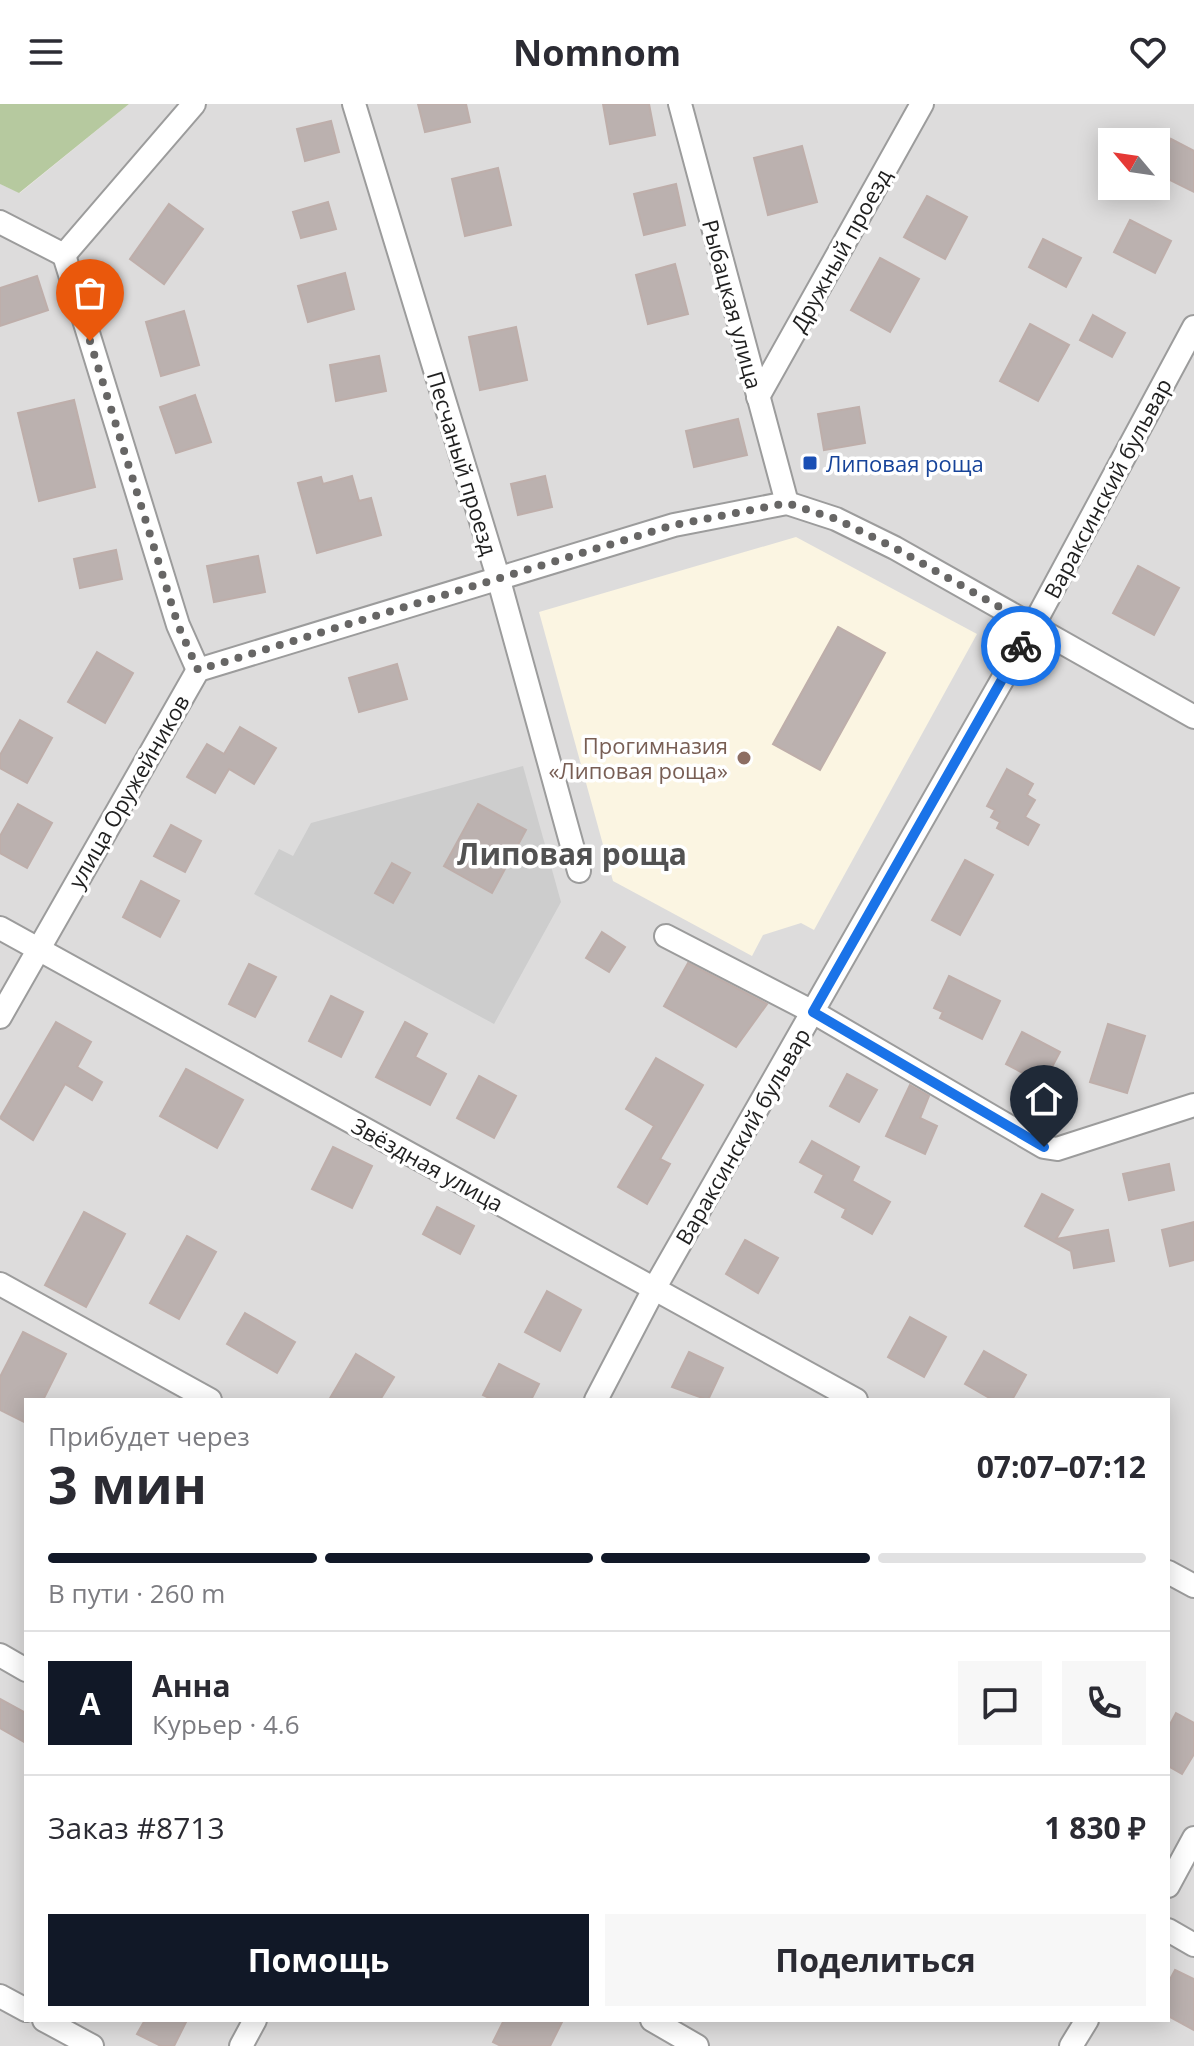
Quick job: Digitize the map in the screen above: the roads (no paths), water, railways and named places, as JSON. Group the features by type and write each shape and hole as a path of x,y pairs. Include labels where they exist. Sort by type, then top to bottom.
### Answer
{"street":[{"path":"64,255 194,104"},
{"name":"Песчаный проезд","path":"354,104 498,577 579,871"},
{"name":"Рыбацкая улица","path":"680,104 787,503"},
{"name":"Дружный проезд","path":"758,397 922,104"},
{"path":"0,222 64,255 178,625 198,670"},
{"name":"Вараксинский бульвар","path":"597,1398 654,1289 1033,626 1194,327"},
{"name":"улица Оружейников","path":"0,1017 198,670 674,525 787,503 836,519 895,548 1194,717"},
{"name":"Звёздная улица","path":"0,928 852,1398"},
{"path":"666,936 813,1012 1044,1147 1057,1149 1194,1105"},
{"path":"0,1284 206,1398"},
{"path":"1170,1573 1194,1586"},
{"path":"0,1655 24,1669"},
{"path":"1170,1882 1194,1838"},
{"path":"1170,1931 1194,1945"},
{"path":"0,1996 24,2009"},
{"path":"48,2022 92,2046"},
{"path":"241,2046 254,2022"},
{"path":"655,2022 697,2046"},
{"path":"1071,2046 1086,2022"}],"place":[{"name":"Липовая роща","path":"810,463"},
{"name":"Прогимназия «Липовая роща»","path":"744,758"}],"district":[{"name":"Липовая роща","path":"572,853"}]}
